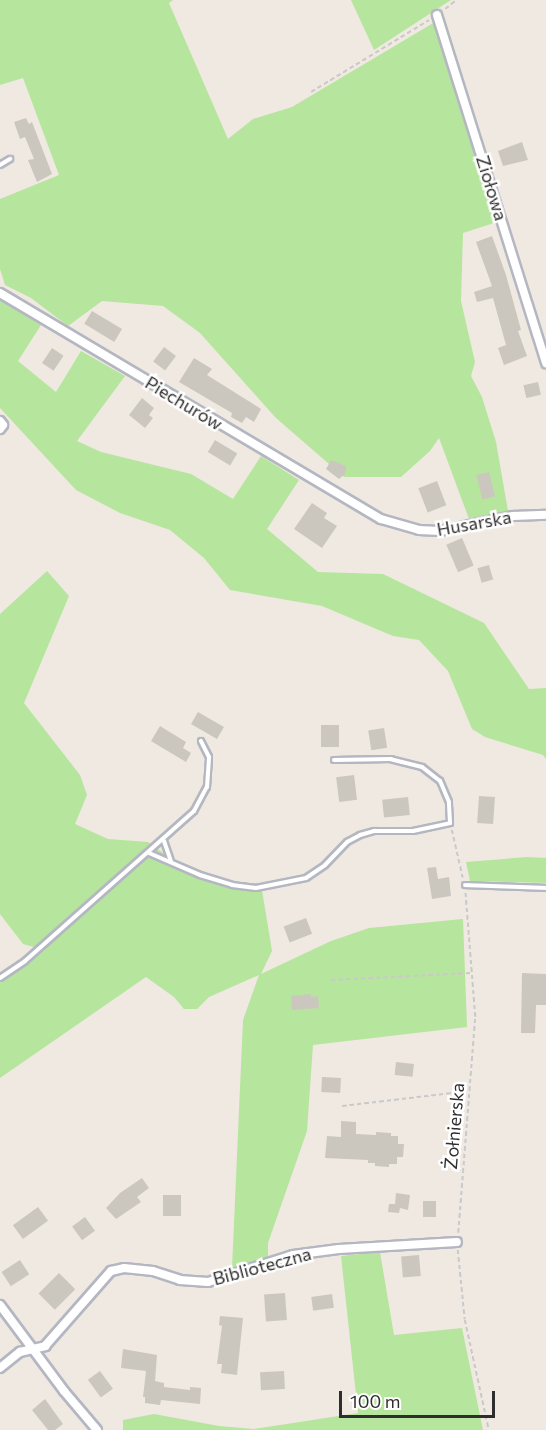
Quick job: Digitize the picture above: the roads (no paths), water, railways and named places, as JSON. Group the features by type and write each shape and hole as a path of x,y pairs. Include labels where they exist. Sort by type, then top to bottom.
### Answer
{"street":[{"name":"Ziołowa","path":"437,15 546,363"},
{"name":"Piechurów","path":"0,293 369,513"},
{"path":"0,421 3,425 0,429"},
{"name":"Husarska","path":"369,513 395,524 440,531 513,516 546,515"},
{"name":"Biblioteczna","path":"0,1368 20,1352 45,1346 111,1271 124,1268 153,1270 180,1280 208,1282 293,1255 314,1251 457,1242"},
{"path":"0,1305 97,1430"}],"lane":[{"path":"0,165 10,159"},
{"path":"0,978 24,961 164,841 194,811 207,787 209,757 201,741"},
{"path":"149,853 200,875 232,885 256,888 306,878 325,865 347,843 360,835 374,831 413,831 450,823 449,802 440,781 422,767 391,759 334,760"},
{"path":"164,841 171,861"},
{"path":"465,885 546,888"}]}
